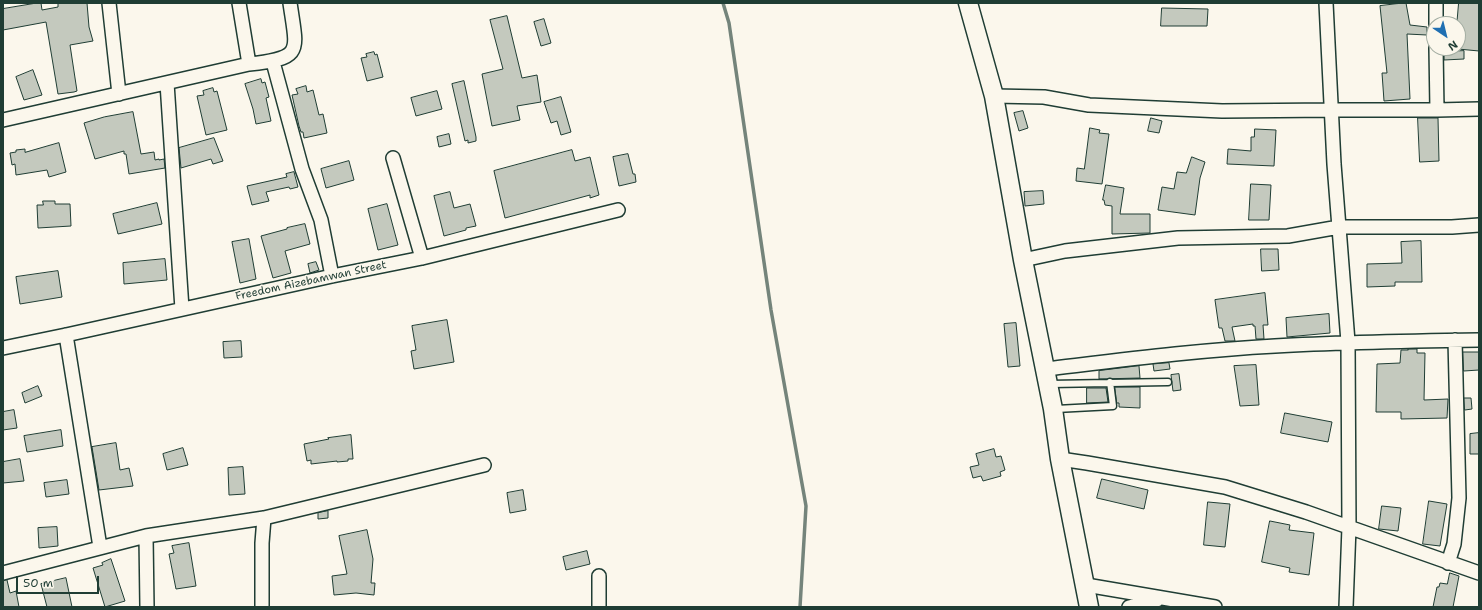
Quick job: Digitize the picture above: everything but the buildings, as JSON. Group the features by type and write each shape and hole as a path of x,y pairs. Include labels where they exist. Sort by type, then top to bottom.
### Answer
{"street":[{"path":"109,3 119,94"},
{"path":"239,3 249,64"},
{"path":"3,120 249,64 273,62 285,58 290,54 296,42 290,3"},
{"path":"968,3 994,96 1023,260 1047,376 1060,459 1086,585 1089,607"},
{"path":"1326,3 1334,164 1348,342 1349,527 1346,607"},
{"path":"1436,3 1436,16"},
{"path":"1436,56 1437,110"},
{"path":"273,62 302,169 321,220 332,276"},
{"path":"167,83 182,309"},
{"path":"994,96 1044,97 1089,105 1222,112 1479,109"},
{"path":"393,158 422,258"},
{"name":"Freedom Aizebamwan Street","path":"3,348 332,276 422,258 618,210"},
{"path":"1023,260 1065,251 1178,238 1288,236 1339,227 1452,227 1479,225"},
{"path":"66,335 100,548"},
{"path":"1448,563 1454,544 1459,498 1455,340"},
{"path":"1047,376 1165,355 1274,346 1348,342 1479,340"},
{"path":"1060,459 1225,487 1306,512 1479,573"},
{"path":"3,573 146,536 264,518 484,465"},
{"path":"262,607 262,543 264,518"},
{"path":"146,536 147,607"},
{"path":"599,576 599,607"},
{"path":"1086,585 1215,607"},
{"path":"1129,607 1163,599"}],"lane":[{"path":"1047,376 1110,382 1168,382"},
{"path":"1053,409 1113,406 1110,382"}],"waterway":[{"path":"723,3 729,23 771,310 806,506 800,607"}]}
